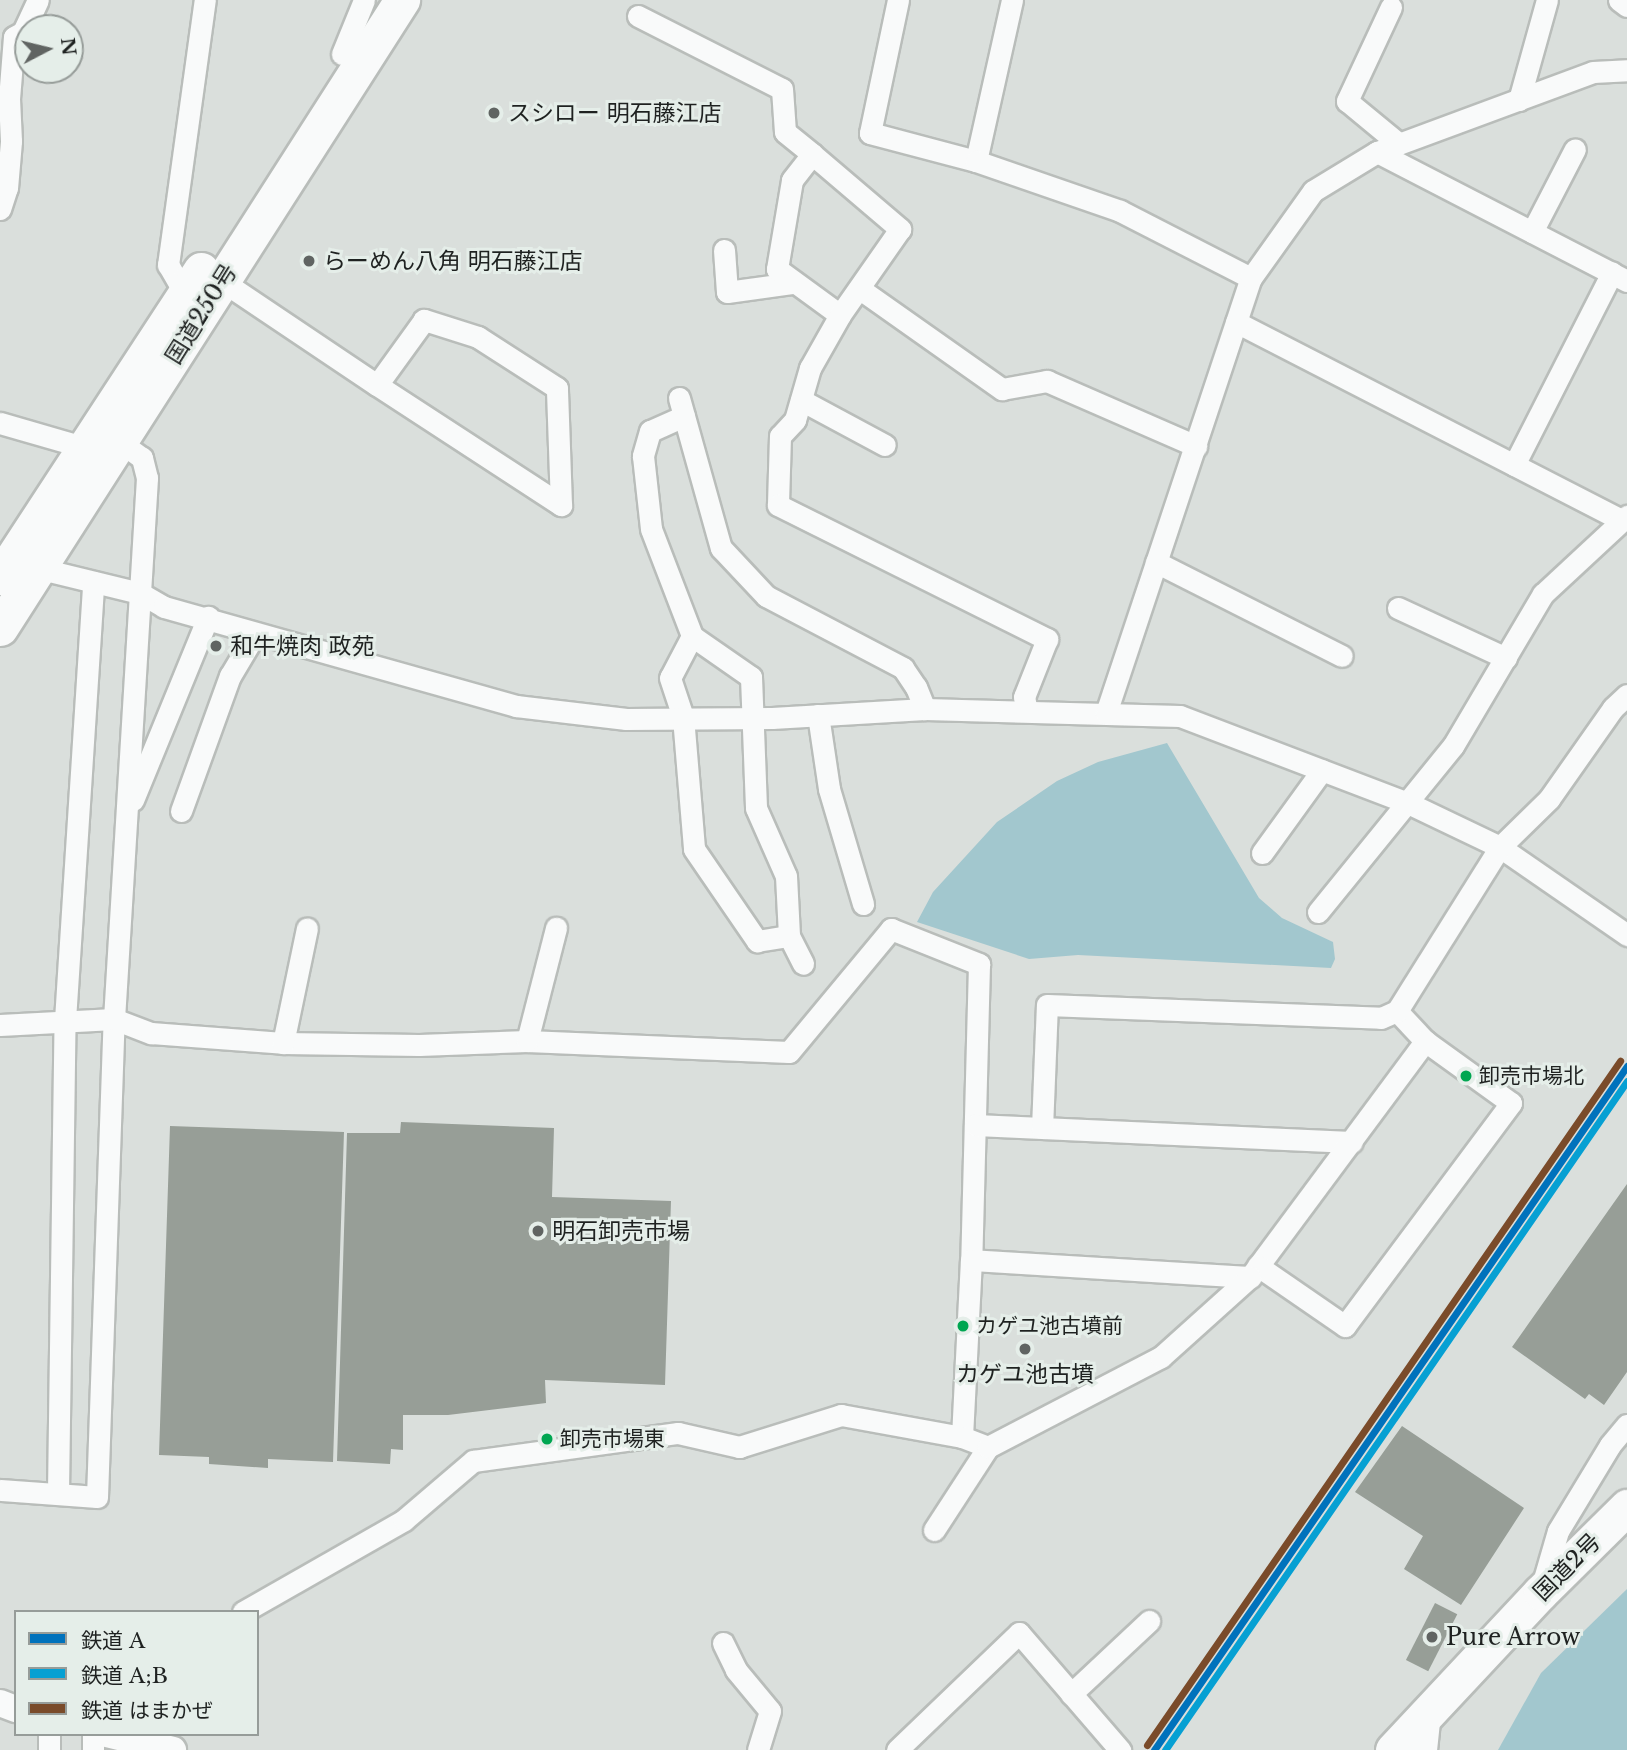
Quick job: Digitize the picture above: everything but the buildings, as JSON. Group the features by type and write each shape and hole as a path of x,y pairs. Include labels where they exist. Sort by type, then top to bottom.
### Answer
{"highway":[{"name":"国道250号","path":"0,628 12,566 83,447 342,54 382,6"},
{"name":"国道250号","path":"12,566 120,442 222,281 382,6"},
{"name":"国道2号","path":"1393,1750 1541,1592 1627,1507"}],"street":[{"path":"0,209 7,188 12,141 9,99 14,37 23,32 38,0"},
{"path":"186,294 168,265 205,0"},
{"path":"382,6 417,7 422,0"},
{"path":"898,0 870,133 975,161 1120,211 1251,278"},
{"path":"975,161 1012,0"},
{"path":"1519,100 1547,0"},
{"path":"1619,0 1627,6"},
{"path":"1391,7 1347,101 1399,144"},
{"path":"638,16 782,89 785,132 900,229 840,315 810,368 795,420 780,436 778,505 1047,639 1024,697 1027,711"},
{"path":"1106,713 1251,278 1313,191 1377,152 1594,72 1627,70"},
{"path":"1532,232 1575,149"},
{"path":"1377,152 1620,277 1514,465"},
{"path":"812,154 792,180 777,269 840,315"},
{"path":"724,250 727,292 793,283"},
{"path":"222,281 377,385 561,505 557,388 478,337 424,320 377,385"},
{"path":"859,289 1002,389 1047,380 1196,446"},
{"path":"1236,322 1514,465 1624,518 1543,594 1453,746 1318,912"},
{"path":"801,400 885,445"},
{"path":"803,964 789,936 786,876 756,808 751,677 692,636 651,529 643,456 650,431 681,407 721,548 766,596 903,668 916,687 925,709"},
{"path":"0,423 83,447"},
{"path":"0,1490 58,1492 97,1497 114,1019 147,478 142,458 120,442"},
{"path":"1156,562 1342,656"},
{"path":"12,566 140,593 164,607 208,617 255,634 516,706 626,719 754,718 925,709 1180,716 1408,803 1500,847 1627,935"},
{"path":"58,1492 65,1020 93,582"},
{"path":"1398,608 1506,658"},
{"path":"127,814 208,617"},
{"path":"181,811 230,676 255,634"},
{"path":"692,636 670,678 683,717 694,849 757,941 789,936"},
{"path":"1042,1128 1047,1004 1381,1018 1397,1011 1500,847 1549,799 1613,708 1627,695"},
{"path":"818,715 829,789 863,904"},
{"path":"1262,853 1322,769"},
{"path":"283,1043 307,928"},
{"path":"527,1041 556,928"},
{"path":"0,1025 114,1019 151,1033 283,1043 419,1045 527,1041 789,1052 891,929 979,964 971,1260 962,1437"},
{"path":"971,1260 1254,1271 1345,1326 1511,1103 1425,1041 1397,1011"},
{"path":"934,1530 988,1447 1161,1357 1254,1271 1425,1041"},
{"path":"975,1125 1352,1142"},
{"path":"246,1610 404,1520 473,1461 678,1433 738,1447 841,1415 962,1437 988,1447"},
{"path":"1541,1592 1558,1531 1610,1445 1627,1425"},
{"path":"1071,1695 1149,1620"},
{"path":"897,1750 1019,1633 1120,1750"},
{"path":"723,1643 736,1670 770,1711 758,1750"},
{"path":"1426,1750 1430,1711"},
{"path":"93,1750 107,1736"},
{"path":"112,1736 173,1750"}],"water":[{"path":"1167,743 1259,898 1282,918 1333,942 1335,959 1331,968 1078,955 1029,959 917,922 933,892 997,822 1057,781 1098,762"},
{"path":"1627,1589 1627,1750 1498,1750 1541,1673"}],"rail line":[{"name":"はまかぜ","path":"1147,1745 1620,1061"},
{"name":"A","path":"1154,1750 1627,1066"},
{"name":"A;B","path":"1165,1750 1627,1081"}],"place":[{"name":"スシロー 明石藤江店","path":"494,113"},
{"name":"らーめん八角 明石藤江店","path":"309,261"},
{"name":"和牛焼肉 政苑","path":"216,646"},
{"name":"卸売市場北","path":"1466,1076"},
{"name":"明石卸売市場","path":"538,1231"},
{"name":"カゲユ池古墳前","path":"963,1326"},
{"name":"カゲユ池古墳","path":"1025,1349"},
{"name":"卸売市場東","path":"547,1439"},
{"name":"Pure Arrow","path":"1432,1637"}]}
